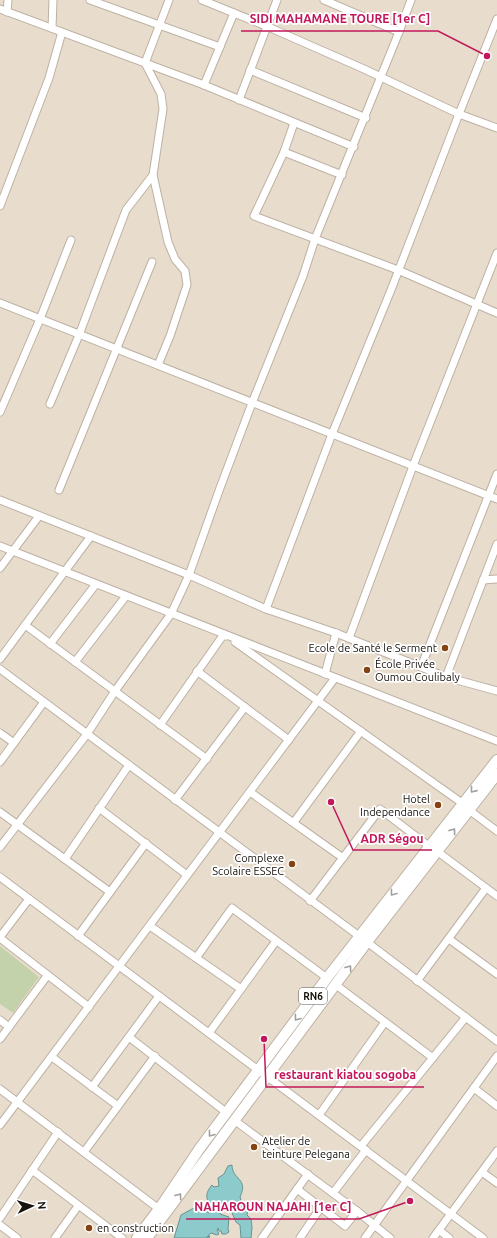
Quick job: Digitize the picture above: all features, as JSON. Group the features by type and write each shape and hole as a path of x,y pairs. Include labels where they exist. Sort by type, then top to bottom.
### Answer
{"highway":[{"name":"RN6","path":"231,1117 258,1070 327,978 363,940 434,849 466,806 497,760"},
{"name":"RN6","path":"466,806 497,774"},
{"name":"RN6","path":"147,1238 162,1212 231,1117 266,1077 336,985 363,940"},
{"name":"RN6","path":"137,1238 162,1212"}],"street":[{"path":"7,12 8,0"},
{"path":"52,28 53,0"},
{"path":"90,0 220,47"},
{"path":"158,366 188,285 185,271 175,259 168,242 153,175 163,109 161,94 145,63 169,0"},
{"path":"202,0 266,26 381,77 458,114 497,128"},
{"path":"239,100 277,0"},
{"path":"324,0 399,32"},
{"path":"0,847 87,734 115,691 171,614 189,575 252,402 303,276 315,239 366,118 411,0"},
{"path":"0,9 204,85 354,147"},
{"path":"204,85 234,13"},
{"path":"266,609 332,434 497,19"},
{"path":"0,206 49,78 62,32"},
{"path":"250,70 366,118"},
{"path":"294,123 284,152 254,216 398,270 497,312"},
{"path":"284,152 342,175"},
{"path":"50,404 80,335 126,210 153,175"},
{"path":"0,412 40,319 71,240"},
{"path":"349,638 413,466 497,253"},
{"path":"59,490 152,262"},
{"path":"0,303 497,499"},
{"path":"421,667 497,474"},
{"path":"0,500 189,575 266,609 336,633 446,676 497,691"},
{"path":"0,568 38,516"},
{"path":"0,659 91,536"},
{"path":"446,676 497,544"},
{"path":"0,546 497,741"},
{"path":"483,580 497,579"},
{"path":"50,644 96,584"},
{"path":"75,662 126,596"},
{"path":"25,625 207,759"},
{"path":"324,674 336,633"},
{"path":"160,725 224,634"},
{"path":"224,634 319,700 466,806 497,831"},
{"path":"0,670 497,1041"},
{"path":"197,672 289,740"},
{"path":"0,1125 335,678"},
{"path":"0,762 44,702"},
{"path":"175,800 245,707"},
{"path":"294,822 361,731"},
{"path":"0,733 14,743"},
{"path":"65,859 129,765"},
{"path":"250,792 343,858"},
{"path":"99,808 188,875"},
{"path":"310,901 380,809 497,896"},
{"path":"0,812 110,892"},
{"path":"78,936 146,843"},
{"path":"0,877 266,1077 484,1238"},
{"path":"417,980 486,888"},
{"path":"29,899 0,938 47,976 89,1007"},
{"path":"196,958 232,908 327,978"},
{"path":"150,926 241,989"},
{"path":"449,939 497,974"},
{"path":"209,1034 276,941"},
{"path":"0,1039 47,976"},
{"path":"336,985 433,1058"},
{"path":"92,1087 159,996"},
{"path":"333,1193 363,1148 466,1017"},
{"path":"0,1020 9,1027"},
{"path":"319,1115 386,1022"},
{"path":"129,1037 231,1117 357,1210 390,1238"},
{"path":"52,1056 118,1106"},
{"path":"84,1152 155,1056"},
{"path":"365,1238 497,1056"},
{"path":"474,1088 497,1106"},
{"path":"0,1089 162,1212"},
{"path":"0,1218 58,1132"},
{"path":"434,1238 497,1151"},
{"path":"32,1170 122,1238"},
{"path":"482,1172 497,1183"},
{"path":"262,1238 308,1174"},
{"path":"297,1189 345,1226 357,1210"},
{"path":"55,1238 78,1206"},
{"path":"300,1238 321,1207"},
{"path":"0,1225 17,1238"},
{"path":"439,1230 449,1238"}],"green space":[{"path":"0,946 39,977 13,1013 0,1004"}],"water":[{"path":"232,1165 235,1174 243,1186 240,1197 242,1203 245,1203 248,1209 247,1215 251,1219 251,1238 241,1238 240,1225 236,1222 232,1213 232,1205 230,1206 227,1203 225,1207 221,1209 220,1214 229,1217 229,1232 226,1234 222,1234 218,1228 217,1230 219,1234 217,1235 211,1233 207,1237 210,1236 209,1238 174,1238 181,1215 201,1206 202,1209 209,1213 214,1210 207,1198 209,1189 212,1185 214,1187 219,1186 218,1178 224,1174 228,1166"}],"place":[{"name":"SIDI MAHAMANE TOURE [1er C]","path":"487,56"},
{"name":"Ecole de Santé le Serment","path":"445,648"},
{"name":"École Privée Oumou Coulibaly","path":"367,670"},
{"name":"ADR Ségou","path":"331,802"},
{"name":"Hotel Independance","path":"438,805"},
{"name":"Complexe Scolaire ESSEC","path":"292,864"},
{"name":"restaurant kiatou sogoba","path":"264,1039"},
{"name":"Atelier de teinture Pelegana","path":"254,1147"},
{"name":"NAHAROUN NAJAHI [1er C]","path":"410,1201"},
{"name":"en construction","path":"89,1228"}]}
